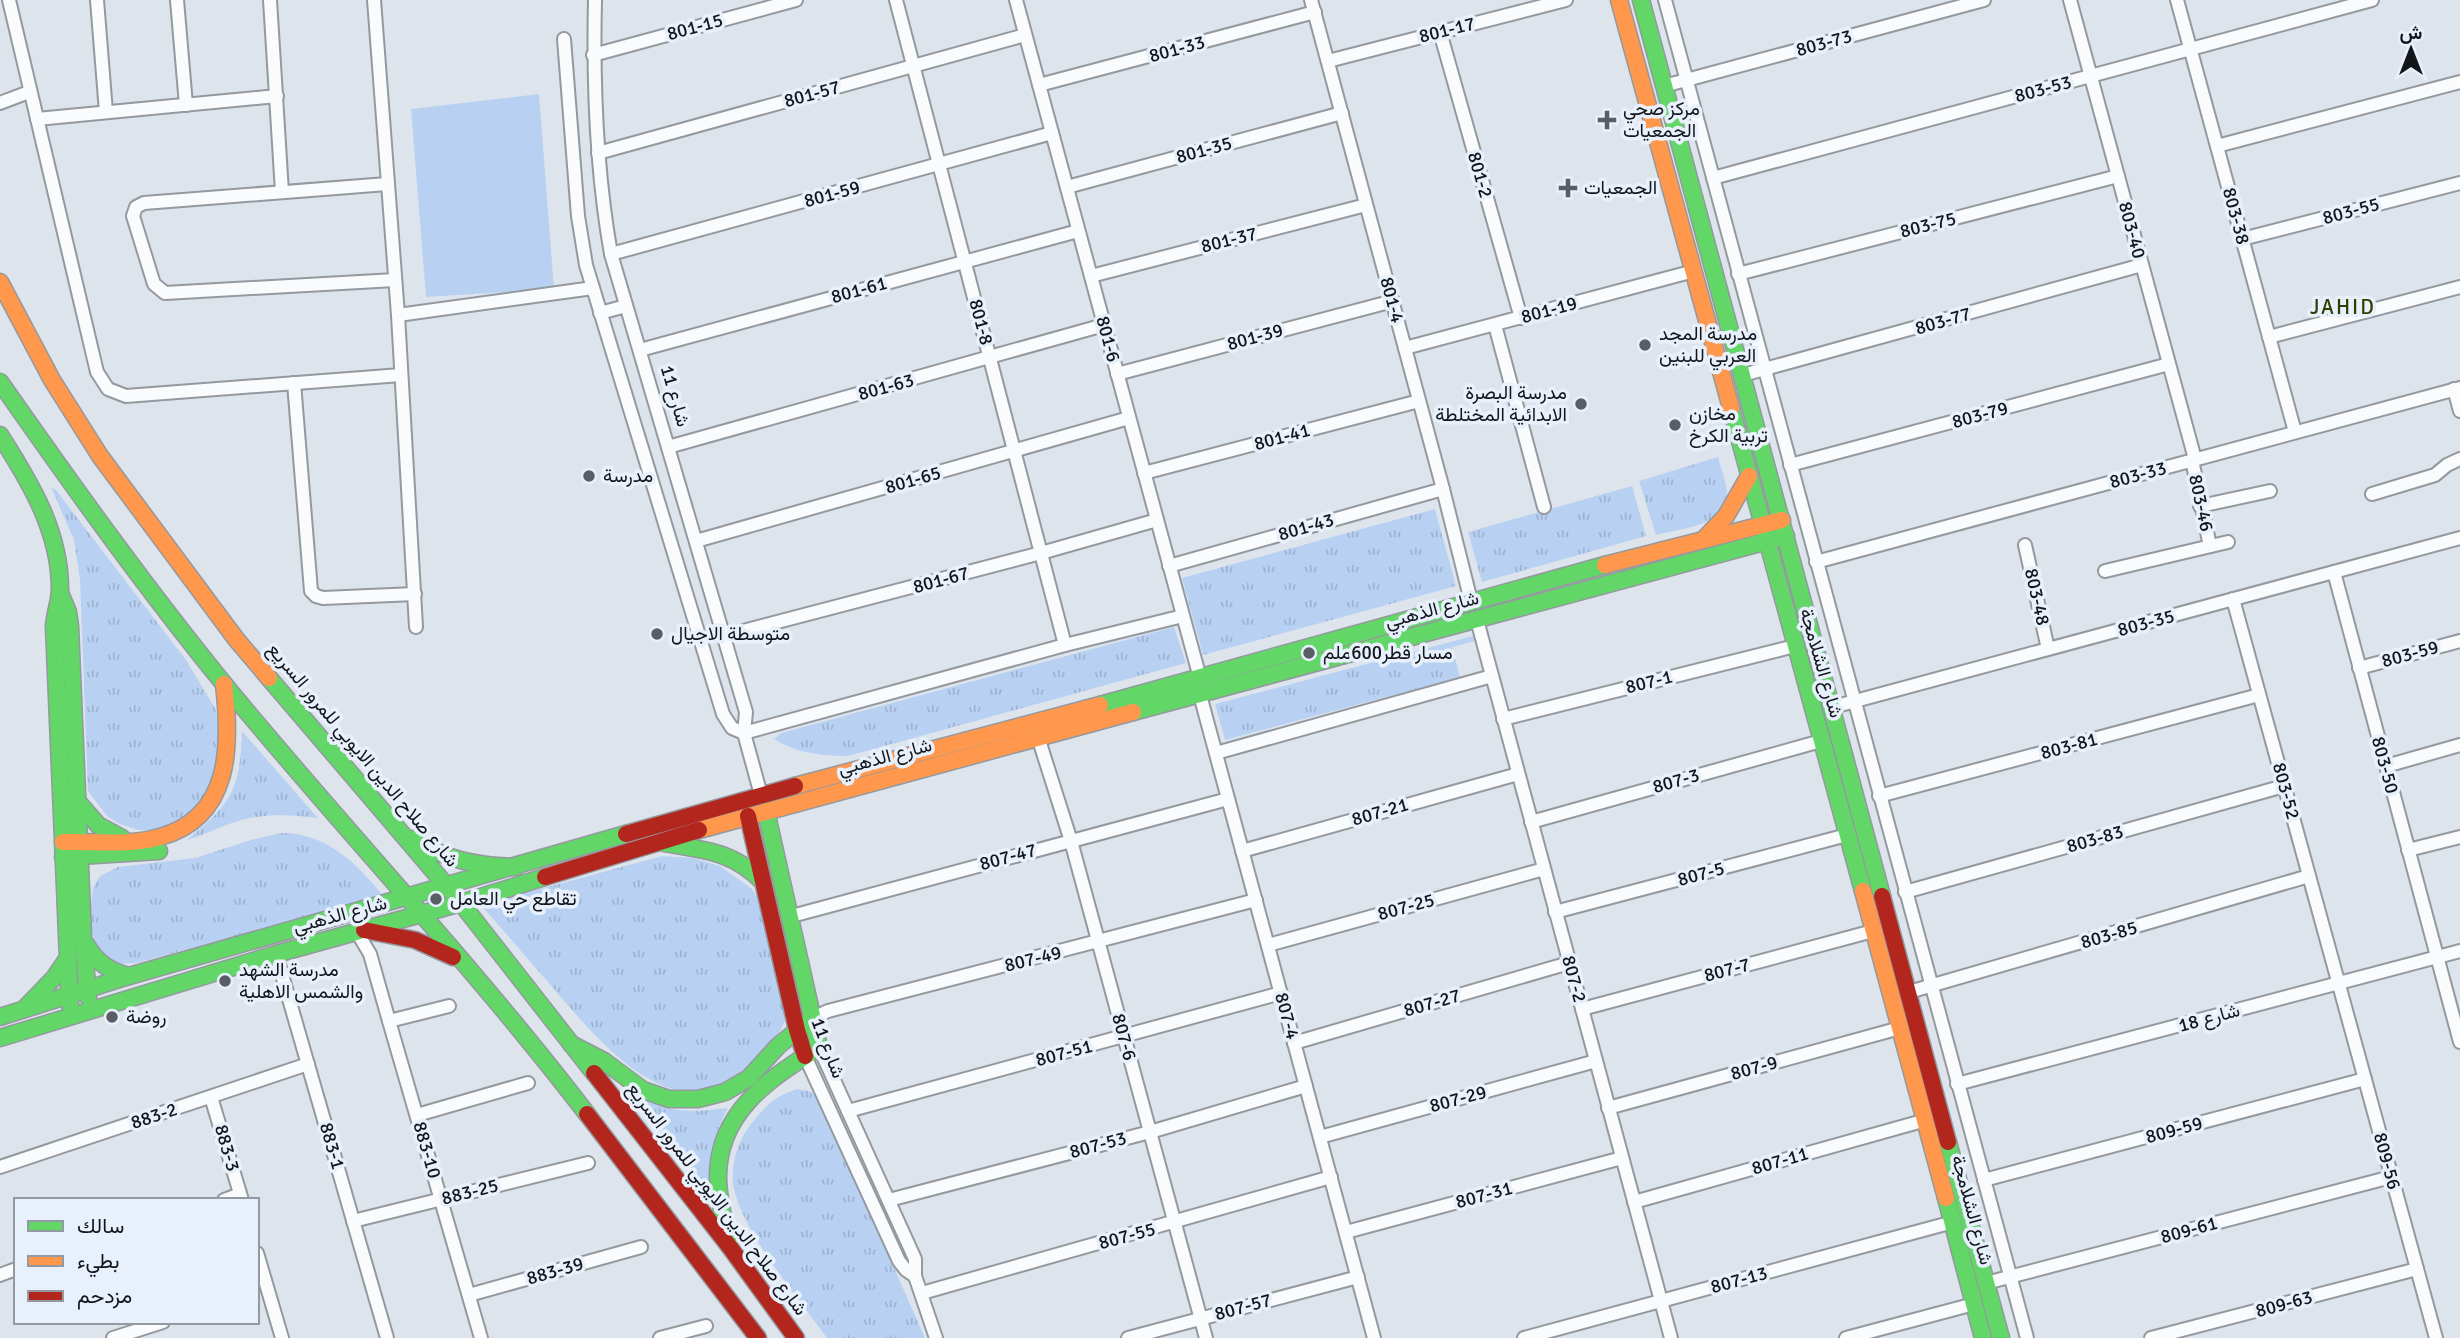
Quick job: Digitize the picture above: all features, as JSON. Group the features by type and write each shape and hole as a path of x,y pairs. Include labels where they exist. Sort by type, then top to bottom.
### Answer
{"street":[{"path":"9,0 97,372 108,389 126,396 401,375"},
{"path":"97,0 106,113"},
{"path":"177,0 186,105"},
{"path":"271,0 282,192"},
{"path":"374,0 398,314 416,627"},
{"name":"شارع 11","path":"595,0 593,55 598,153 611,254 746,712 744,733 761,795"},
{"name":"801-15","path":"593,55 796,0"},
{"name":"801-8","path":"896,0 1065,645"},
{"name":"801-6","path":"1016,0 1200,678"},
{"name":"801-17","path":"1328,61 1566,0"},
{"name":"شارع الشلامجة","path":"1619,0 1983,1338"},
{"name":"شارع الشلامجة","path":"1641,0 2001,1338"},
{"path":"1665,0 2027,1338"},
{"name":"803-73","path":"1664,86 1984,0"},
{"name":"803-40","path":"2070,0 2193,460"},
{"name":"803-38","path":"2177,0 2295,432"},
{"name":"803-53","path":"1713,178 2372,0"},
{"name":"801-4","path":"1313,6 1471,601"},
{"name":"801-33","path":"1039,85 1313,6"},
{"name":"801-2","path":"1440,32 1521,318"},
{"name":"801-57","path":"598,153 1025,35"},
{"path":"564,39 579,216 586,265 723,714 732,728 744,733 1183,615"},
{"path":"2217,146 2460,82"},
{"path":"0,103 29,92"},
{"path":"37,119 277,96"},
{"name":"801-35","path":"1067,187 1342,113"},
{"name":"801-59","path":"611,254 1052,133"},
{"name":"803-75","path":"1738,274 2118,176"},
{"name":"803-55","path":"2242,239 2460,183"},
{"path":"387,184 139,205 133,216 156,288 164,293 395,280"},
{"name":"801-37","path":"1091,276 1366,205"},
{"name":"801-61","path":"640,350 1079,231"},
{"name":"803-77","path":"1743,375 2142,265"},
{"name":"801-19","path":"1405,348 1693,271"},
{"name":"شارع صلاح الدين الايوبي للمرور السريع","path":"0,282 58,390 126,492 236,639 461,903 729,1246 796,1338"},
{"path":"2269,337 2460,287"},
{"path":"398,314 593,288"},
{"name":"801-39","path":"1117,373 1393,301"},
{"path":"600,313 626,306"},
{"name":"801-63","path":"668,447 1104,325"},
{"path":"1495,325 1544,507"},
{"name":"803-79","path":"1790,465 2169,364"},
{"path":"0,382 85,504 224,684 466,965 579,1104 758,1338"},
{"path":"294,383 311,592 316,597 323,598 415,594"},
{"path":"2457,389 2460,411"},
{"name":"803-33","path":"1816,562 2457,389"},
{"name":"801-41","path":"1144,473 1419,401"},
{"name":"801-65","path":"695,541 1129,418"},
{"path":"0,435 26,475 45,512 56,552 60,593 69,619 78,802 71,849 67,959 71,1015"},
{"name":"803-46","path":"2193,460 2210,547"},
{"path":"2372,494 2435,475 2447,465 2460,460"},
{"path":"1704,539 1726,516 1749,476"},
{"name":"801-43","path":"1170,566 1443,489"},
{"path":"2200,506 2270,491"},
{"name":"801-67","path":"724,636 1157,520"},
{"name":"شارع الذهبي","path":"0,1017 129,976 761,795 1200,678 1471,601 1704,539 1761,525 1784,528"},
{"name":"شارع الذهبي","path":"0,1038 276,954 461,903 659,841 1766,541 1784,528"},
{"name":"803-35","path":"1833,707 2460,538"},
{"path":"2105,570 2228,542"},
{"name":"803-48","path":"2025,545 2048,649"},
{"name":"803-50","path":"2334,572 2460,1042"},
{"path":"60,593 54,626 71,849 83,937 89,1010"},
{"name":"803-52","path":"2233,599 2339,984"},
{"name":"807-2","path":"1477,620 1671,1338"},
{"name":"803-59","path":"2359,668 2460,641"},
{"name":"807-1","path":"1503,719 1795,646"},
{"path":"1216,753 1492,676"},
{"path":"71,849 125,839 160,837 193,821 211,802 223,780 226,761 228,722 224,684"},
{"name":"807-4","path":"1200,695 1374,1338"},
{"name":"803-81","path":"1879,796 2259,695"},
{"name":"807-6","path":"1038,737 1071,841 1206,1338"},
{"name":"807-3","path":"1531,822 1821,741"},
{"path":"2386,766 2460,745"},
{"name":"807-21","path":"1242,851 1518,774"},
{"name":"803-83","path":"1905,892 2284,786"},
{"name":"807-47","path":"788,917 1228,799"},
{"path":"78,802 98,825 125,839"},
{"name":"شارع 11","path":"766,811 819,1047 915,1259 915,1276 936,1338"},
{"name":"شارع 11","path":"748,816 805,1056 899,1261 915,1276"},
{"path":"399,828 419,843 466,863 516,867"},
{"name":"807-5","path":"1555,912 1847,835"},
{"path":"2408,850 2460,838"},
{"path":"659,841 725,854 753,871 763,882"},
{"path":"71,849 159,851"},
{"name":"807-25","path":"1268,945 1544,869"},
{"name":"803-85","path":"1909,992 2309,876"},
{"name":"807-49","path":"811,1019 828,1011 1256,900"},
{"path":"360,931 415,940 442,950 466,965"},
{"name":"883-10","path":"360,931 370,954 481,1338"},
{"name":"807-7","path":"1582,1009 1873,931"},
{"path":"83,937 87,948 103,967 113,973 129,976"},
{"name":"شارع 18","path":"1957,1084 2460,951"},
{"name":"883-1","path":"276,954 387,1338"},
{"path":"23,1010 40,995 67,959"},
{"name":"807-27","path":"1294,1044 1569,963"},
{"name":"809-56","path":"2339,984 2436,1338"},
{"name":"807-51","path":"848,1111 1281,993"},
{"path":"389,1021 449,1006"},
{"path":"570,1044 600,1059 632,1083 656,1095 669,1099 696,1100 718,1096 738,1087 811,1019"},
{"name":"807-9","path":"1608,1108 1900,1028"},
{"path":"729,1246 718,1174 725,1134 738,1109 755,1092 819,1047"},
{"name":"807-29","path":"1320,1137 1596,1062"},
{"name":"883-2","path":"0,1167 308,1064"},
{"name":"809-59","path":"1984,1180 2365,1079"},
{"path":"417,1115 528,1083"},
{"name":"807-53","path":"889,1200 1150,1132 1306,1086"},
{"name":"883-3","path":"212,1097 241,1197"},
{"name":"807-11","path":"1634,1202 1926,1121"},
{"name":"807-31","path":"1346,1231 1622,1158"},
{"name":"883-25","path":"353,1221 588,1163"},
{"name":"807-55","path":"922,1293 1331,1177"},
{"name":"809-61","path":"1986,1283 2391,1177"},
{"name":"807-13","path":"1524,1338 1953,1222"},
{"name":"883-39","path":"469,1295 641,1247"},
{"path":"259,1266 263,1291 282,1338"},
{"name":"809-63","path":"2151,1338 2417,1269"},
{"name":"807-57","path":"1128,1338 1358,1277"},
{"path":"1846,1338 1974,1304"},
{"path":"113,1338 157,1324"},
{"path":"660,1338 706,1326"}],"green space":[{"path":"539,94 554,289 426,297 411,109"},
{"path":"1718,457 1727,495 1725,505 1719,513 1700,524 1656,535 1639,481"},
{"path":"1632,486 1646,536 1482,582 1468,532"},
{"path":"51,487 186,660 215,708 220,728 217,775 193,817 154,831 138,830 107,816 88,791 80,580 74,540"},
{"path":"1435,509 1456,586 1203,655 1182,578"},
{"path":"1174,627 1186,663 848,756 810,753 791,748 774,739 781,733"},
{"path":"1473,636 1474,641 1452,647 1460,677 1225,740 1215,704"},
{"path":"242,731 318,818 262,816 229,824 187,840 224,805 231,794 239,768"},
{"path":"282,833 313,838 339,852 362,872 383,896 136,963 117,964 103,957 90,929 93,888 100,876 118,867 195,858"},
{"path":"662,856 693,858 720,866 752,889 765,910 785,1020 769,1049 753,1067 735,1080 706,1089 672,1089 654,1082 620,1058 588,1028 481,905"},
{"path":"797,1089 809,1091 819,1098 925,1338 827,1338 760,1246 749,1226 740,1207 733,1181 739,1146 746,1131 766,1107 776,1098"},
{"path":"639,1097 673,1109 728,1108 718,1129 713,1150 712,1194"}],"traffic: fast":[{"path":"1641,0 1882,896"},
{"path":"0,382 109,535 224,684 499,1004 587,1114"},
{"path":"1731,408 1863,891"},
{"path":"0,435 41,508 49,527 59,568 60,594 54,626 70,1005"},
{"path":"1133,712 1786,536"},
{"path":"1100,705 1605,565"},
{"path":"60,593 68,612 70,626 88,997"},
{"path":"269,678 461,903 594,1073"},
{"path":"78,802 98,825 122,838"},
{"path":"729,1246 720,1203 718,1177 720,1154 727,1133 750,1099 819,1047 766,811"},
{"path":"0,1017 129,976 626,834"},
{"path":"413,839 450,857 488,865 516,867"},
{"path":"664,843 705,850 729,858 763,882"},
{"path":"63,857 159,851"},
{"path":"0,1038 276,954 545,877"},
{"path":"86,944 104,965 129,976"},
{"path":"26,1007 54,978 67,959"},
{"path":"571,1044 604,1061 643,1090 669,1099 698,1099 725,1092 749,1078 778,1046 811,1019"},
{"path":"1948,1142 2001,1338"},
{"path":"1946,1198 1983,1338"}],"traffic: slow":[{"path":"1619,0 1731,408"},
{"path":"0,282 52,380 100,456 236,639 269,678"},
{"path":"1704,539 1726,516 1749,476"},
{"path":"1605,565 1782,520"},
{"path":"63,842 148,840 184,827 201,813 214,796 222,776 226,754 224,684"},
{"path":"795,786 1100,705"},
{"path":"699,830 1133,712"},
{"path":"1863,891 1946,1198"}],"traffic: jam":[{"path":"626,834 795,786"},
{"path":"748,816 805,1056"},
{"path":"545,877 699,830"},
{"path":"1882,896 1948,1142"},
{"path":"364,930 415,940 453,957"},
{"path":"594,1073 729,1246 796,1338"},
{"path":"587,1114 758,1338"}],"place":[{"name":"مركز صحي الجمعيات","path":"1607,120"},
{"name":"الجمعيات","path":"1568,188"},
{"name":"مدرسة المجد العربي للبنين","path":"1645,345"},
{"name":"مدرسة البصرة الابدائية المختلطة","path":"1581,404"},
{"name":"مخازن تربية الكرخ","path":"1675,425"},
{"name":"مدرسة","path":"589,476"},
{"name":"متوسطة الاجيال","path":"657,634"},
{"name":"مسار قطر600ملم","path":"1309,653"},
{"name":"تقاطع حي العامل","path":"436,899"},
{"name":"مدرسة الشهد والشمس الاهلية","path":"225,981"},
{"name":"روضة","path":"112,1017"}],"district":[{"name":"JAHID","path":"2343,307"}]}
